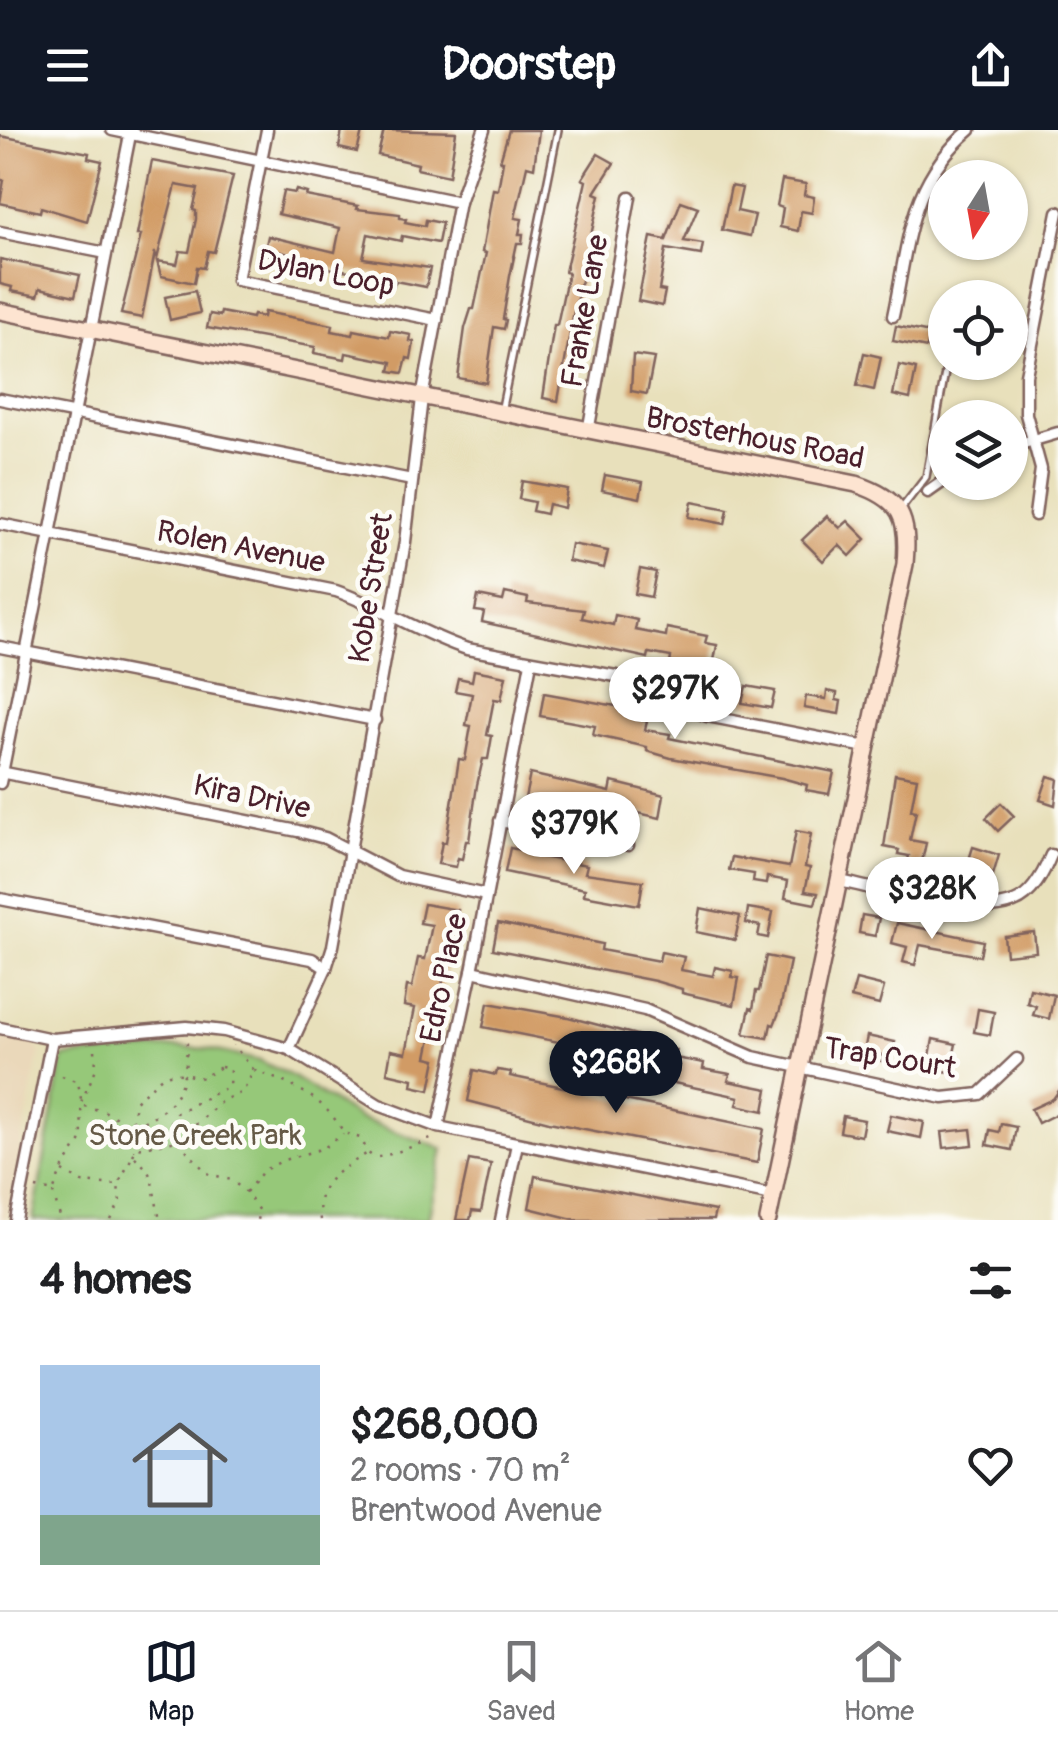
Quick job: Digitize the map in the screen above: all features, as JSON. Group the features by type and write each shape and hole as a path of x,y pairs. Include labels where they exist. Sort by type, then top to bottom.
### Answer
{"street":[{"path":"112,130 459,202"},
{"name":"Dylan Loop","path":"267,130 238,280 436,320"},
{"name":"Kobe Street","path":"289,1049 326,968 393,615 436,320 459,202 484,130"},
{"path":"893,316 924,182 939,160 970,130"},
{"path":"1,776 131,132"},
{"name":"Franke Lane","path":"588,432 630,198"},
{"path":"1035,515 1041,482 1026,414 1026,375 1058,212"},
{"path":"0,232 106,254"},
{"name":"Brosterhous Road","path":"0,311 856,484 888,498 900,510"},
{"path":"0,399 412,480"},
{"path":"1028,442 1058,433"},
{"path":"768,1220 905,564 906,526 900,510"},
{"name":"Rolen Avenue","path":"0,524 336,591 454,645 638,680 656,687 687,709 707,716 866,747"},
{"path":"0,647 375,720"},
{"name":"Edro Place","path":"438,1126 532,662"},
{"name":"Kira Drive","path":"1,776 298,830 325,838 398,876 486,895"},
{"path":"500,821 628,845"},
{"path":"839,880 977,910 1017,902 1042,878 1052,854"},
{"path":"0,899 312,959 326,968"},
{"name":"Trap Court","path":"472,971 645,1010 753,1057 800,1070 944,1098 980,1094 1017,1059"},
{"path":"0,1028 52,1039 188,1028 224,1031 289,1049 379,1104 438,1126 772,1195"},
{"path":"16,1220 52,1039"},
{"path":"501,1219 517,1144"}],"lane":[{"path":"501,414 558,130"},
{"path":"900,510 926,478 944,380"},
{"path":"501,1219 510,1220"}],"path":[{"path":"132,1126 154,1117 182,1088 188,1028"},
{"path":"81,1102 96,1068 92,1038"},
{"path":"232,1044 254,1070 311,1095 332,1112 344,1133 360,1138 367,1153 377,1158 435,1138 438,1126"},
{"path":"81,1102 87,1108 106,1112 132,1126 147,1135 160,1132 176,1113 229,1086 230,1069 221,1067 202,1078 172,1070 135,1100 132,1126 133,1155 151,1178 160,1220"},
{"path":"112,1220 120,1202 118,1185 138,1148 178,1141 224,1100 243,1092 254,1070"},
{"path":"62,1076 78,1082 82,1139 61,1170 52,1192 62,1220"},
{"path":"246,1192 264,1170 324,1148 344,1133"},
{"path":"178,1141 207,1173 231,1180 246,1192 259,1211 258,1220"},
{"path":"320,1220 318,1208 324,1188 336,1172 367,1153"},
{"path":"61,1170 82,1182 118,1185"},
{"path":"23,1186 52,1192"}],"shaded area":[{"path":"0,1037 33,1043 40,1052 6,1220 0,1220"}],"green space":[{"name":"Stone Creek Park","path":"174,1047 209,1049 260,1061 359,1118 443,1149 428,1220 33,1220 63,1057"}],"building":[{"path":"342,130 362,132 357,152 339,148"},
{"path":"384,130 456,132 449,176 378,155"},
{"path":"509,130 539,130 534,168 527,166 515,218 522,219 519,234 523,234 522,243 517,243 510,276 503,319 506,320 504,329 494,327 486,383 458,378 465,328 474,309 486,253 482,252 493,189 498,190 500,161"},
{"path":"0,136 89,153 88,158 102,161 87,221 41,207 40,212 0,203 4,180 0,180"},
{"path":"598,154 614,163 595,193 600,195 558,401 543,398 554,325 586,181 582,179"},
{"path":"152,161 233,176 214,252 208,251 204,268 197,267 194,283 161,276 157,261 177,264 180,251 189,252 198,189 176,185 157,259 155,252 142,318 121,314 141,235 137,235"},
{"path":"782,180 806,184 804,195 814,197 812,213 801,211 798,231 780,227 783,208 777,206"},
{"path":"731,186 742,188 737,211 755,215 750,236 722,230"},
{"path":"283,191 307,193 306,196 358,206 357,209 400,214 405,222 425,226 426,220 442,223 438,243 368,234 363,258 430,268 426,287 395,281 394,285 379,282 380,275 312,266 313,262 302,260 303,257 281,252 280,257 264,254 268,236 335,252 340,228 278,214"},
{"path":"681,201 698,207 684,241 703,244 701,255 666,249 659,290 665,291 662,306 638,301 651,237 666,240"},
{"path":"0,259 80,275 75,296 40,288 38,296 11,291 12,287 0,284"},
{"path":"195,291 200,313 170,320 165,297"},
{"path":"221,312 252,318 263,317 264,312 333,325 332,331 353,335 354,330 389,337 390,331 411,335 411,359 407,358 403,373 390,371 392,362 346,353 345,359 314,353 315,347 207,328 210,314 220,316"},
{"path":"896,326 928,333 927,348 893,341"},
{"path":"864,353 881,357 874,390 857,386"},
{"path":"633,355 654,358 647,394 631,391"},
{"path":"899,365 916,369 910,399 893,395"},
{"path":"605,475 643,482 640,498 602,490"},
{"path":"522,481 567,489 564,508 548,504 546,514 532,511 534,502 519,499"},
{"path":"692,502 728,509 725,524 689,517"},
{"path":"827,516 840,528 848,521 866,539 850,556 839,545 823,561 802,540"},
{"path":"571,544 608,551 604,568 568,561"},
{"path":"640,569 656,572 651,597 635,594"},
{"path":"505,593 528,598 527,603 584,610 582,618 613,625 615,615 637,620 635,630 666,636 667,628 707,636 705,643 717,645 711,676 670,664 671,657 649,653 648,658 482,622 484,612 475,611 478,596 503,601"},
{"path":"474,670 506,676 501,700 494,699 487,735 492,736 488,759 483,759 469,841 456,867 438,864 442,842 446,842 459,759 465,760 471,726 466,725 472,694 455,691 458,678 472,681"},
{"path":"746,686 775,691 771,708 742,703"},
{"path":"827,691 837,693 836,700 841,701 839,714 804,708 806,696 826,699"},
{"path":"544,693 638,710 637,719 647,721 645,730 670,734 669,738 834,772 829,794 806,790 807,785 782,778 671,758 647,751 647,747 593,735 595,726 540,716"},
{"path":"530,774 610,792 612,782 664,795 660,818 604,805 602,814 525,798"},
{"path":"895,774 917,778 910,840 926,843 921,866 907,864 909,856 884,847"},
{"path":"1048,776 1058,779 1055,805 1040,800"},
{"path":"1001,803 1014,816 998,831 986,818"},
{"path":"796,831 811,834 805,891 818,893 815,904 785,898 788,881 767,877 766,884 753,882 754,874 729,870 732,857 789,867"},
{"path":"973,847 999,855 990,885 977,881 981,867 968,863"},
{"path":"510,848 587,865 585,873 643,881 639,905 584,895 585,889 505,872"},
{"path":"424,904 458,910 427,1057 436,1059 430,1090 412,1086 413,1079 387,1073 391,1050 406,1053 415,1008 404,1006 407,986 412,987 418,958 425,959 432,925 420,923"},
{"path":"700,908 740,916 735,940 696,932"},
{"path":"748,908 773,912 768,938 758,936 760,926 746,923"},
{"path":"862,915 879,918 875,936 859,933"},
{"path":"498,923 602,944 601,950 659,961 661,952 684,957 681,970 713,976 715,967 733,971 732,977 739,978 734,1005 682,993 682,989 655,981 493,949"},
{"path":"897,923 983,941 980,956 920,945 915,965 903,962 907,947 892,943"},
{"path":"1034,932 1036,952 1006,955 1004,936"},
{"path":"766,956 790,961 780,1010 768,1038 744,1034"},
{"path":"856,980 884,987 879,1005 851,998"},
{"path":"1030,989 1054,995 1049,1019 1033,1015 1036,1006 1027,1003"},
{"path":"488,1003 568,1017 648,1038 647,1044 676,1050 675,1058 704,1063 703,1069 730,1074 728,1081 768,1089 764,1111 737,1105 739,1097 674,1083 675,1076 649,1071 650,1065 592,1058 594,1049 483,1027"},
{"path":"978,1009 994,1012 990,1035 974,1032"},
{"path":"867,1036 895,1042 891,1062 881,1061 882,1055 864,1052"},
{"path":"933,1039 956,1044 950,1072 937,1070 939,1058 930,1056"},
{"path":"474,1070 496,1075 497,1070 511,1072 510,1076 764,1129 757,1163 549,1122 468,1101"},
{"path":"1058,1092 1058,1113 1038,1123 1031,1109 1053,1099"},
{"path":"891,1115 924,1122 921,1138 887,1131"},
{"path":"843,1116 864,1120 861,1136 840,1132"},
{"path":"1001,1124 1016,1127 1012,1150 987,1145 990,1130 999,1132"},
{"path":"971,1129 973,1145 944,1148 942,1132"},
{"path":"469,1160 491,1164 481,1212 472,1211 470,1220 456,1220"},
{"path":"535,1176 715,1211 713,1220 577,1220 529,1208"}]}
